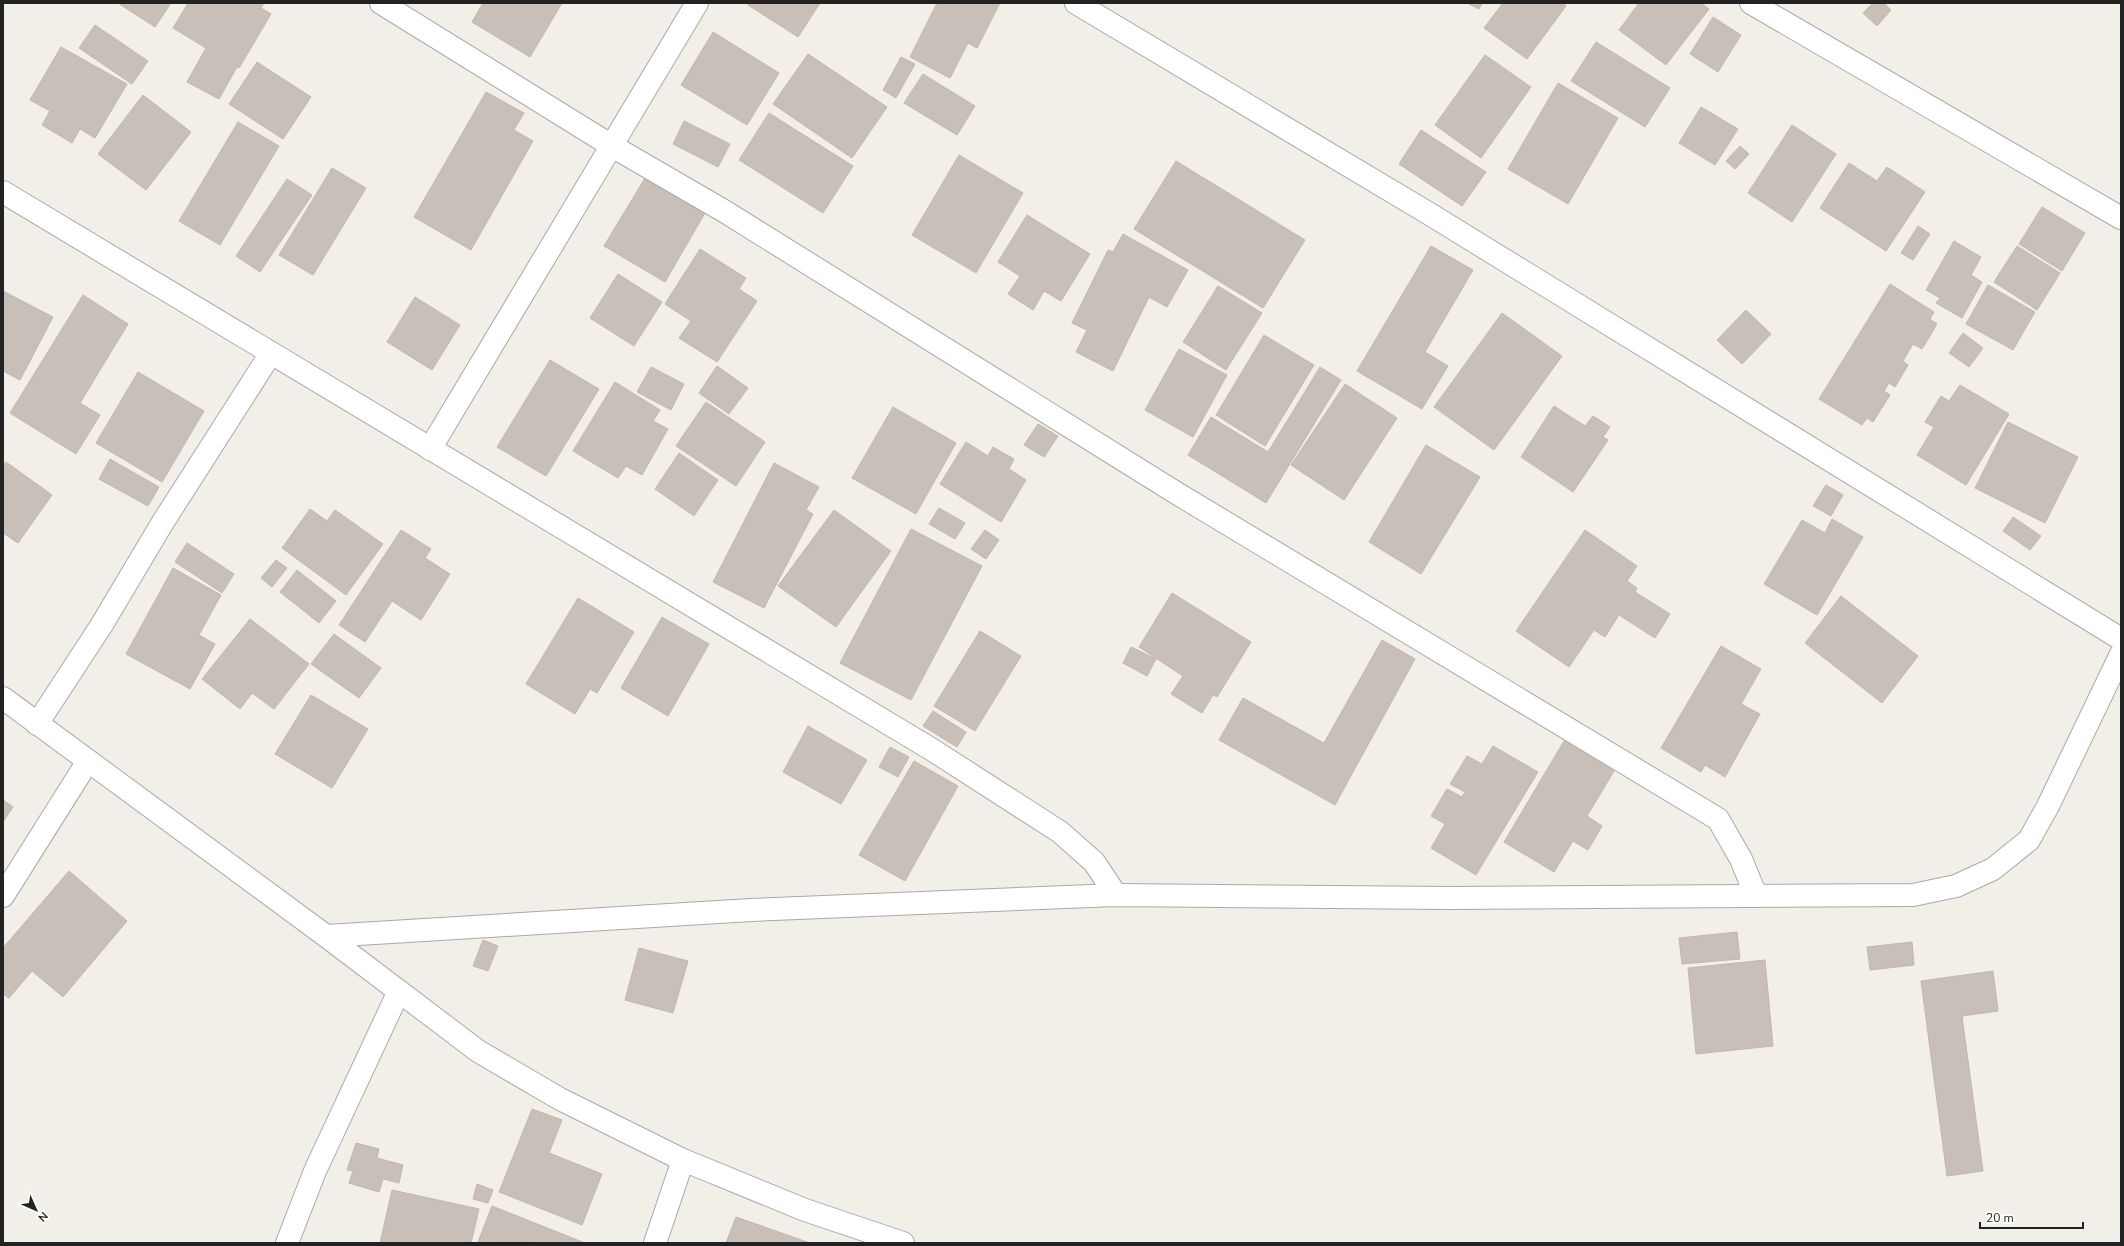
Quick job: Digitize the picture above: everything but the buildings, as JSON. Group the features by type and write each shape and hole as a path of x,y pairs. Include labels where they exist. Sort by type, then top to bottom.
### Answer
{"street":[{"path":"381,3 612,146 724,210 1178,494 1718,819 1741,859 1756,896"},
{"path":"430,449 697,3"},
{"path":"1076,3 1435,217 2121,639"},
{"path":"1751,3 2121,218"},
{"path":"3,192 931,749 1060,832 1094,862 1116,895"},
{"path":"38,724 101,626 163,522 271,353"},
{"path":"326,936 743,911 1116,895 1449,898 1913,895 1956,886 1992,869 2029,840 2048,806 2121,654"},
{"path":"3,698 400,991 478,1052 560,1099 683,1160 805,1210 903,1243"},
{"path":"3,896 88,761"},
{"path":"286,1243 315,1171 400,991"},
{"path":"655,1243 683,1160"}]}
